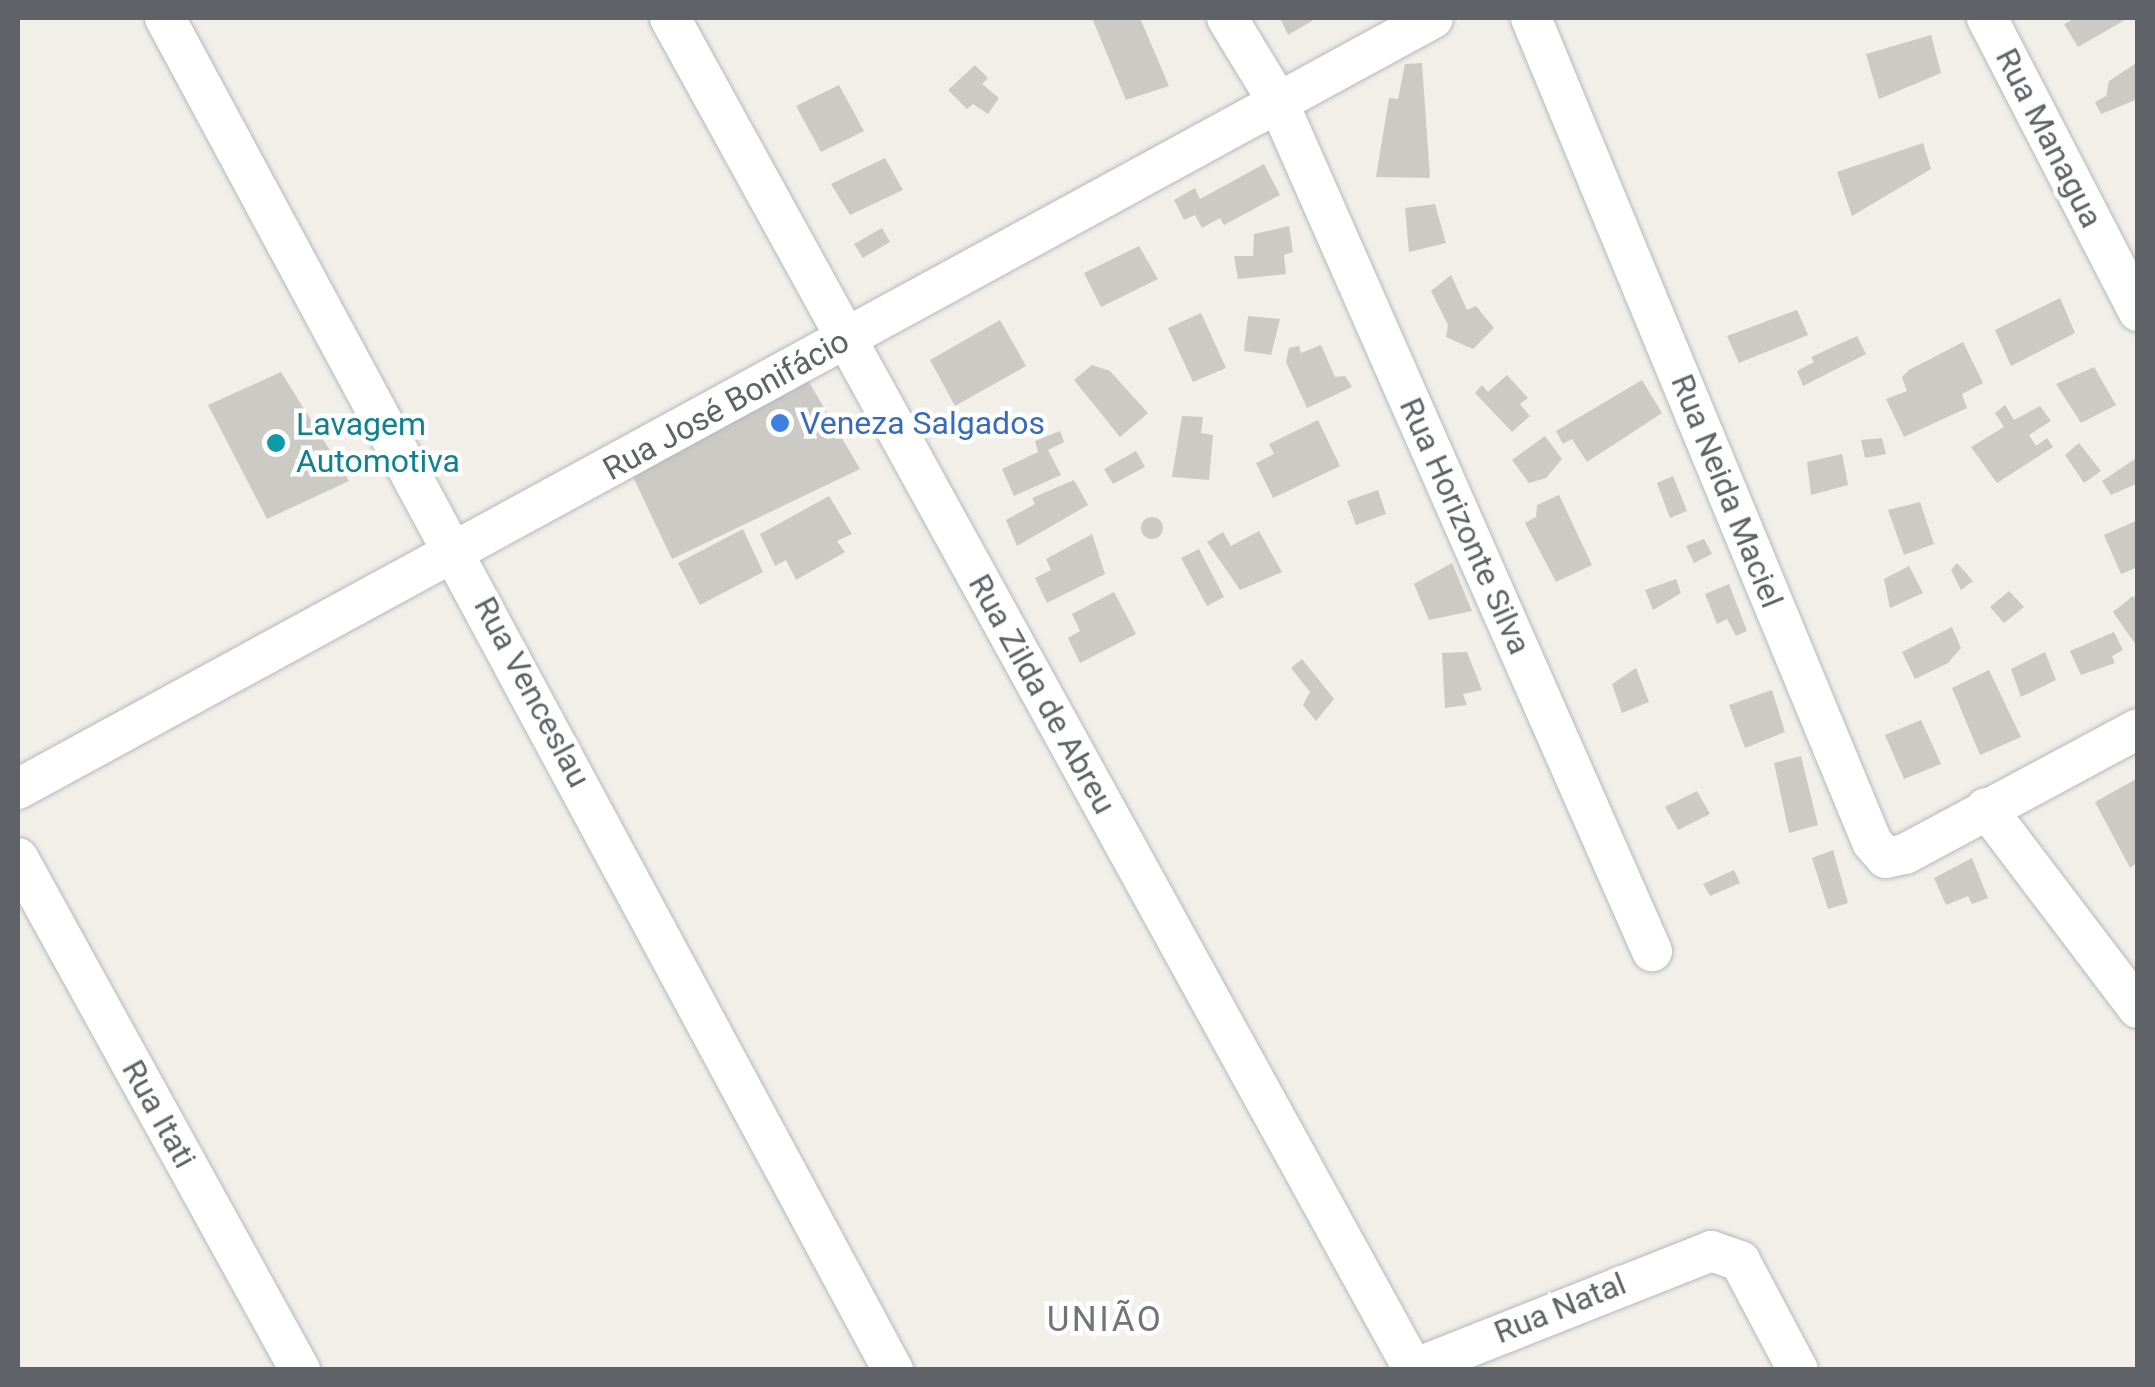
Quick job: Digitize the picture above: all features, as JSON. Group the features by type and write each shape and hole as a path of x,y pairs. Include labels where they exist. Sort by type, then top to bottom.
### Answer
{"street":[{"name":"Rua Venceslau","path":"165,18 457,553 893,1370"},
{"name":"Rua Zilda de Abreu","path":"670,18 1413,1369"},
{"name":"Rua Horizonte Silva","path":"1226,18 1278,102 1652,951"},
{"name":"Rua José Bonifácio","path":"18,788 457,553 1433,18"},
{"name":"Rua Neida Maciel","path":"1530,18 1872,842 1886,858 1905,854 1986,808"},
{"name":"Rua Managua","path":"1987,18 2138,311"},
{"path":"2138,730 1986,808 2138,1008"},
{"name":"Rua Itati","path":"18,858 300,1370"},
{"name":"Rua Natal","path":"1413,1369 1711,1251 1740,1261 1798,1370"}],"building":[{"path":"1092,18 1140,18 1169,86 1126,100"},
{"path":"1280,18 1311,18 1312,21 1288,35"},
{"path":"2075,18 2125,20 2078,47 2064,24"},
{"path":"1931,35 1941,73 1879,99 1866,54"},
{"path":"2138,62 2138,99 2101,114 2095,102 2106,96 2109,81"},
{"path":"1422,63 1430,178 1376,177 1389,98 1398,99 1405,64"},
{"path":"975,65 988,78 982,84 999,98 988,114 973,104 967,109 948,90"},
{"path":"839,85 864,131 821,152 796,106"},
{"path":"1923,143 1931,169 1852,216 1837,172"},
{"path":"885,158 903,190 850,215 831,184"},
{"path":"1264,164 1280,195 1224,225 1220,218 1202,228 1195,215 1184,220 1174,200 1195,188 1200,199"},
{"path":"1435,204 1446,243 1409,252 1405,208"},
{"path":"1289,226 1293,252 1284,255 1286,274 1238,279 1234,256 1253,256 1254,234"},
{"path":"882,228 890,242 863,258 854,244"},
{"path":"1139,246 1158,279 1101,307 1084,273"},
{"path":"1451,275 1467,310 1476,306 1494,328 1473,349 1446,337 1448,325 1431,291"},
{"path":"2060,298 2075,333 2011,366 1995,330"},
{"path":"1797,310 1808,335 1739,363 1727,336"},
{"path":"1201,313 1226,368 1193,382 1168,328"},
{"path":"1248,316 1280,319 1271,355 1244,351"},
{"path":"1000,320 1026,366 955,406 930,360"},
{"path":"1857,336 1866,354 1803,386 1797,371 1814,362 1811,357"},
{"path":"1963,342 1983,383 1962,394 1967,408 1904,437 1886,399 1907,391 1902,377 1909,370"},
{"path":"1321,345 1335,377 1345,376 1352,387 1307,408 1286,362 1289,348 1299,346 1301,353"},
{"path":"1092,365 1110,371 1148,413 1120,437 1074,380"},
{"path":"2094,367 2116,405 2081,423 2056,384"},
{"name":"Lavagem Automotiva","path":"281,372 349,481 267,519 208,405"},
{"path":"1507,375 1528,398 1520,404 1530,416 1512,432 1475,393 1482,385 1488,392"},
{"name":"Veneza Salgados","path":"806,377 860,469 672,559 633,477"},
{"path":"1642,380 1662,413 1587,462 1572,439 1563,444 1556,431"},
{"path":"2005,405 2014,420 2040,406 2051,421 2029,435 2036,446 2047,438 2053,447 1997,483 1971,447 2004,427 1995,413"},
{"path":"1182,416 1203,417 1201,433 1213,435 1209,480 1172,477"},
{"path":"1318,420 1340,466 1273,498 1256,463 1274,454 1269,444"},
{"path":"1060,431 1064,442 1048,450 1061,475 1014,496 1002,469 1038,452 1035,441"},
{"path":"1545,436 1562,459 1546,478 1529,483 1512,460"},
{"path":"1882,438 1886,454 1865,458 1861,440"},
{"path":"2079,443 2101,471 2084,483 2065,455"},
{"path":"1136,451 1145,467 1113,484 1104,469"},
{"path":"1842,454 1848,485 1811,495 1807,462"},
{"path":"2138,457 2138,483 2111,495 2102,481"},
{"path":"1673,476 1687,511 1670,518 1657,483"},
{"path":"1074,480 1088,505 1017,546 1006,520 1035,504 1032,498"},
{"path":"1378,490 1386,514 1356,525 1347,501"},
{"path":"1559,495 1592,565 1556,582 1525,523 1536,517 1537,505"},
{"path":"829,496 852,534 837,541 845,552 796,580 786,560 775,566 760,534"},
{"path":"1920,502 1934,544 1904,555 1888,510"},
{"path":"1152,517 1160,520 1160,536 1152,539 1144,536 1141,528 1144,520"},
{"path":"2138,520 2138,567 2121,574 2104,535"},
{"path":"743,529 763,572 700,605 678,563"},
{"path":"1259,531 1282,572 1240,590 1207,542 1223,532 1231,546"},
{"path":"1092,534 1105,574 1047,603 1035,578 1051,570 1046,559"},
{"path":"1704,539 1712,554 1694,563 1686,546"},
{"path":"1199,549 1224,597 1207,606 1181,558"},
{"path":"1452,563 1472,611 1429,620 1414,584"},
{"path":"1957,563 1973,581 1961,590 1951,570"},
{"path":"1909,566 1923,593 1890,608 1884,579"},
{"path":"1676,579 1681,593 1653,610 1645,590"},
{"path":"1729,584 1747,631 1736,636 1727,619 1717,624 1705,594"},
{"path":"2009,591 2024,607 2004,623 1990,607"},
{"path":"1114,592 1136,634 1080,663 1068,638 1080,631 1072,614"},
{"path":"2133,596 2138,601 2138,648 2113,612"},
{"path":"1952,627 1961,648 1948,663 1915,679 1902,652"},
{"path":"2114,632 2123,650 2112,656 2115,663 2081,675 2070,651"},
{"path":"1467,652 1482,690 1463,694 1467,705 1445,708 1442,653"},
{"path":"2045,652 2056,680 2021,697 2011,669"},
{"path":"1302,659 1334,699 1316,721 1303,705 1310,692 1291,668"},
{"path":"1636,668 1649,702 1622,713 1612,684"},
{"path":"1989,670 2021,737 1980,755 1952,688"},
{"path":"1772,690 1785,732 1745,748 1729,705"},
{"path":"1921,720 1941,764 1904,779 1885,735"},
{"path":"1801,756 1818,825 1789,833 1774,763"},
{"path":"2138,778 2138,862 2130,868 2095,802"},
{"path":"1697,791 1710,814 1678,830 1665,807"},
{"path":"1833,850 1848,903 1828,909 1812,858"},
{"path":"1972,858 1988,898 1972,904 1968,896 1946,905 1934,878"},
{"path":"1734,870 1740,883 1710,896 1703,884"}],"place":[{"name":"Veneza Salgados","path":"780,423"},
{"name":"Lavagem Automotiva","path":"276,443"}],"district":[{"name":"UNIÃO","path":"1105,1320"}]}
